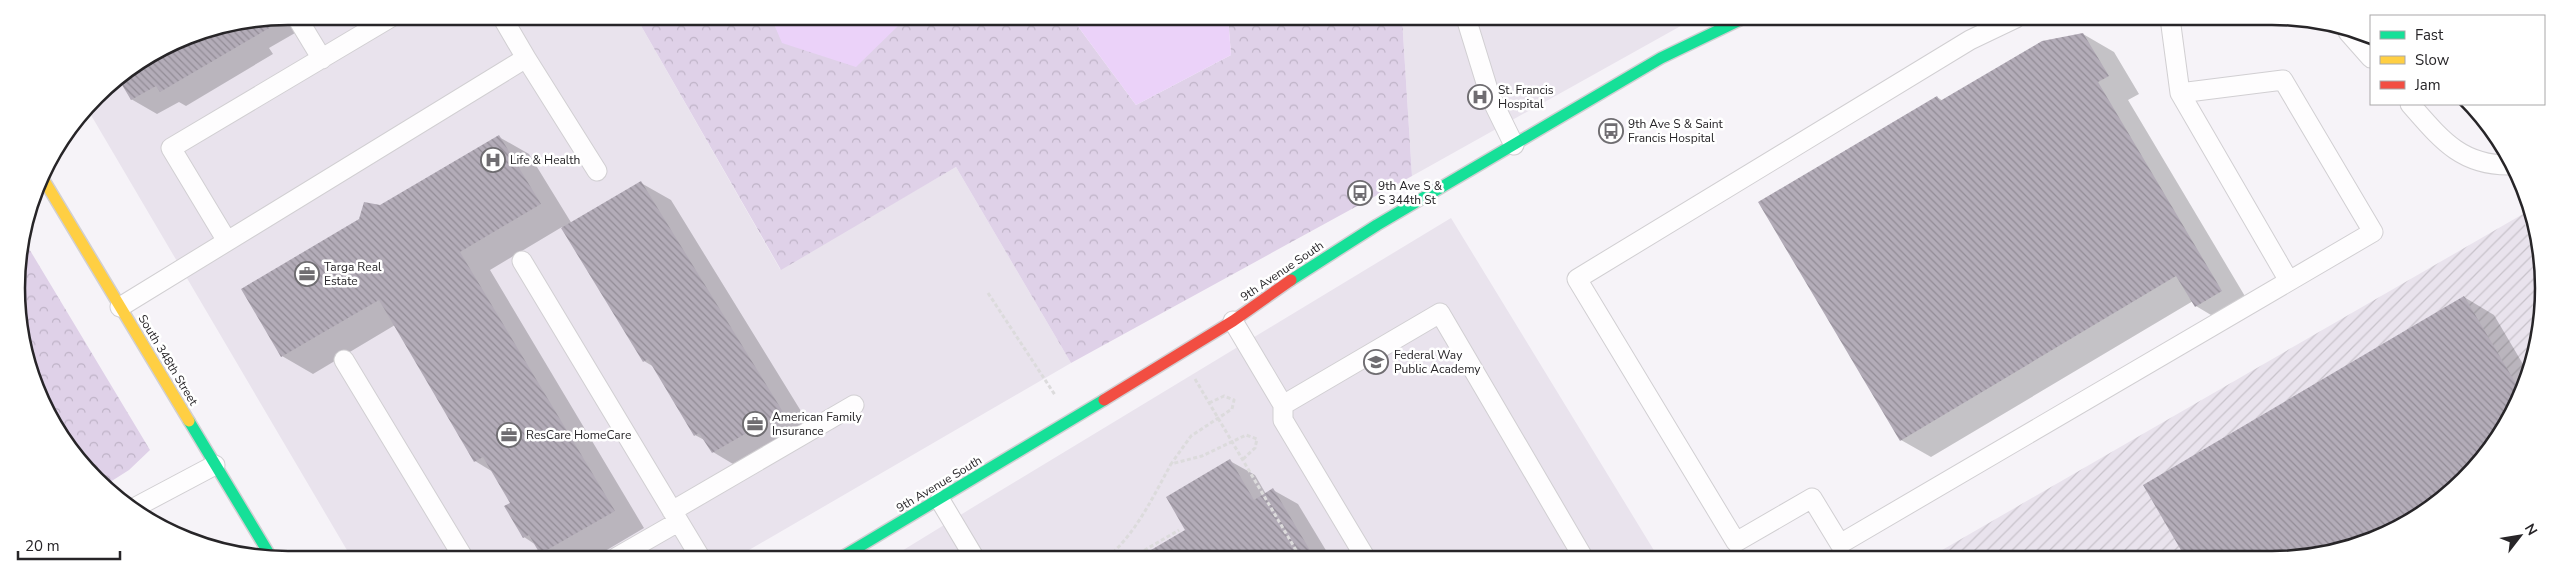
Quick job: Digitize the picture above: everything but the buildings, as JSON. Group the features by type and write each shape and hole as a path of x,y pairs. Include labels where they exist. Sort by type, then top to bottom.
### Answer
{"street":[{"name":"9th Avenue South","path":"852,551 940,500 1233,321 1314,264 1661,58 1729,25"},
{"name":"South 348th Street","path":"46,184 267,550"}],"lane":[{"path":"302,25 322,58"},
{"path":"227,241 171,148 378,25"},
{"path":"507,25 597,171"},
{"path":"1468,25 1490,96 1514,145"},
{"path":"2001,25 1970,40 1577,279 1736,542 1812,498 1840,544 2373,232 2282,80 2180,92"},
{"path":"2171,25 2180,92 2289,281"},
{"path":"2353,38 2370,57"},
{"path":"120,307 526,58"},
{"path":"2411,105 2433,130 2455,150 2487,165 2504,165"},
{"path":"522,261 696,551"},
{"path":"1283,405 1440,313 1579,551"},
{"path":"1233,321 1283,405 1283,420 1362,551"},
{"path":"344,360 459,551"},
{"path":"626,551 675,517 854,405"},
{"path":"139,505 216,465"},
{"path":"940,500 970,551"}],"path":[{"path":"988,293 1071,420"},
{"path":"1116,551 1145,512 1171,464 1191,436 1219,419 1232,409 1234,400 1224,396 1209,403 1219,419 1242,460 1296,551"},
{"path":"1171,464 1202,456 1246,435 1256,439 1255,448 1242,460"},
{"path":"1143,551 1179,530"}],"shaded area":[{"path":"288,25 641,25 780,269 956,167 1071,363 747,551 347,551 91,114 128,79 156,60 187,45 220,34 254,27"},
{"path":"774,25 899,25 856,67 782,43"},
{"path":"1077,25 1229,25 1231,55 1136,105"},
{"name":"St. Francis Hospital","path":"1402,25 1682,25 1412,176"},
{"path":"2523,214 2533,256 2535,288 2530,339 2515,389 2500,420 2470,461 2432,497 2404,516 2357,537 2306,549 2272,551 1940,551"},
{"name":"Federal Way Public Academy","path":"1451,218 1654,551 902,551"}],"green space":[{"path":"641,25 775,25 783,43 899,25 1077,25 1136,105 1231,55 1229,25 1402,25 1412,176 1071,363 956,167 781,270"},
{"path":"28,247 150,450 129,470 110,482 102,474 69,434 45,389 34,356 27,322 25,288"}],"traffic: fast":[{"path":"1291,280 1377,225 1661,58 1729,25"},
{"path":"852,551 1104,400"},
{"path":"189,421 267,550"}],"traffic: slow":[{"path":"46,184 189,421"}],"traffic: jam":[{"path":"1104,400 1233,321 1291,280"}],"place":[{"name":"St. Francis Hospital","path":"1480,97"},
{"name":"9th Ave S & Saint Francis Hospital","path":"1611,131"},
{"name":"Life & Health","path":"493,160"},
{"name":"9th Ave S & S 344th St","path":"1360,193"},
{"name":"Targa Real Estate","path":"307,274"},
{"name":"Federal Way Public Academy","path":"1376,362"},
{"name":"American Family Insurance","path":"755,424"},
{"name":"ResCare HomeCare","path":"509,435"}]}
